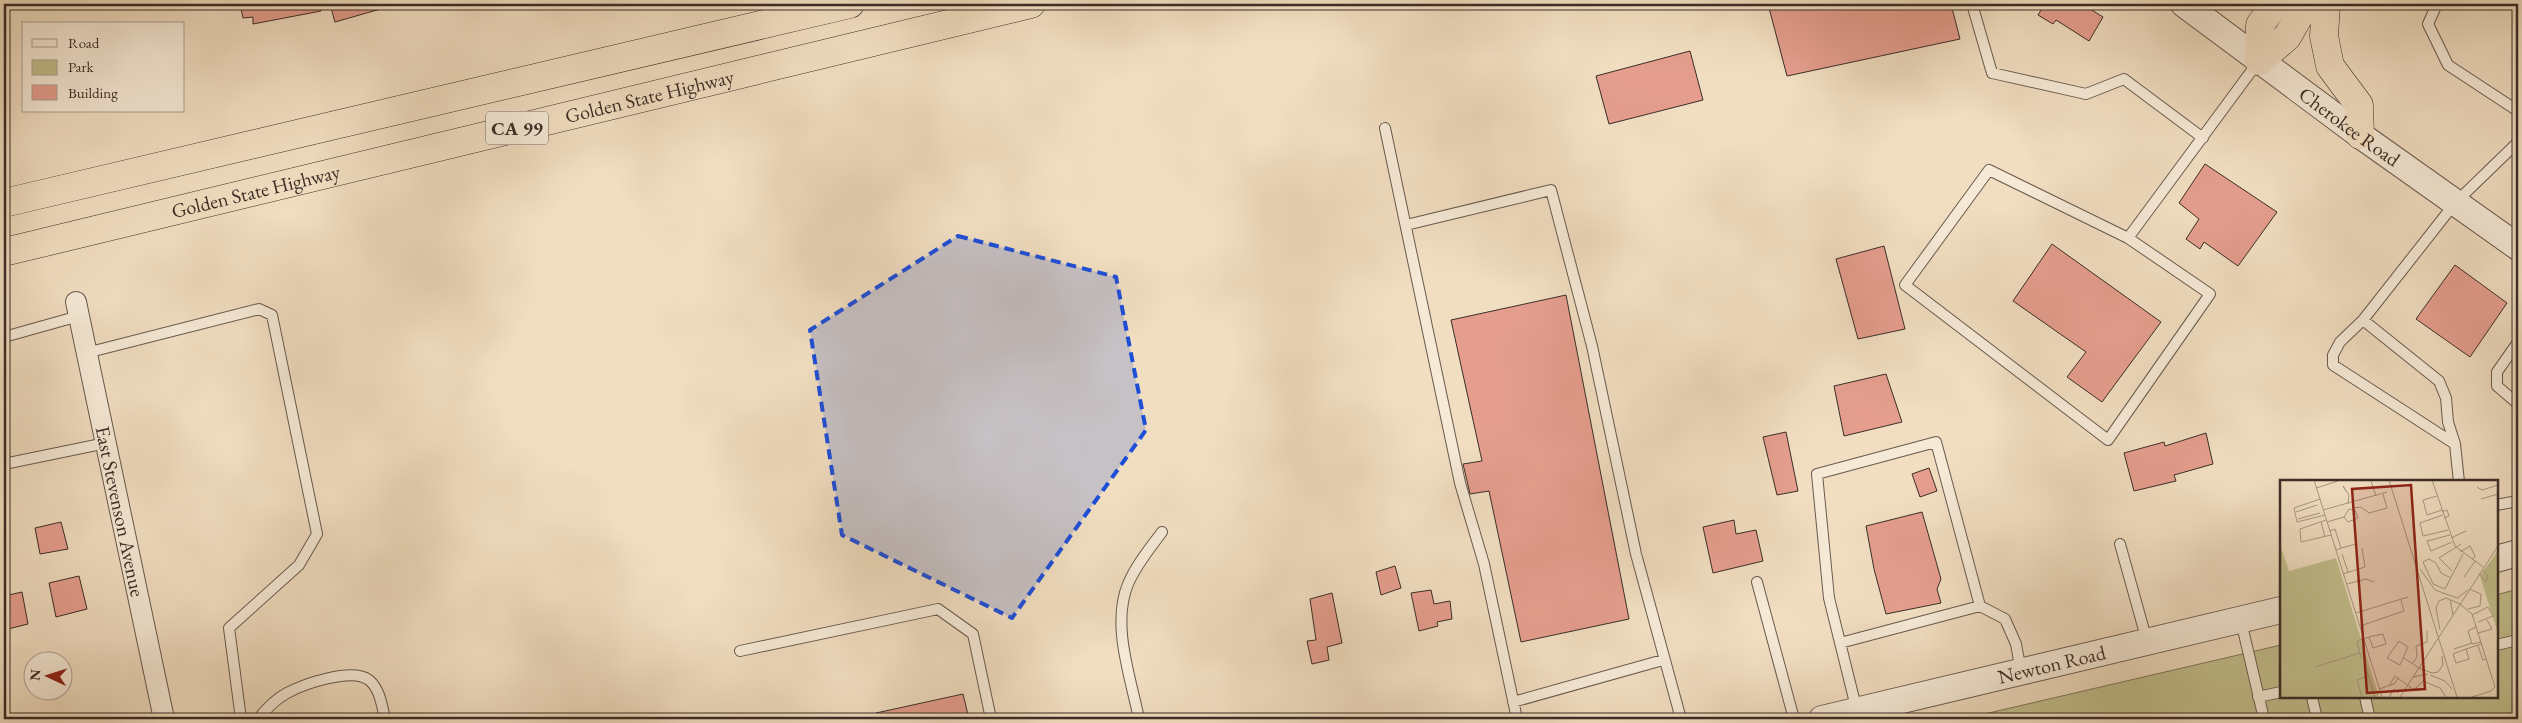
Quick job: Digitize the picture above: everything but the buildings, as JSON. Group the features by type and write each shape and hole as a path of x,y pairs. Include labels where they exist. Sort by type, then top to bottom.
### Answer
{"highway":[{"name":"CA 99","path":"4,203 850,4"},
{"name":"Golden State Highway","path":"4,252 1031,4"},
{"path":"2259,61 2260,25 2275,4"},
{"path":"2259,61 2287,38 2306,4"},
{"path":"2326,4 2324,36 2330,66 2359,106 2360,136"}],"street":[{"name":"Cherokee Road","path":"2184,4 2360,136 2518,247"},
{"name":"East Stevenson Avenue","path":"77,309 164,719"},
{"path":"2497,559 2518,553"},
{"name":"Newton Road","path":"1822,719 1858,715 2021,672 2280,610"}],"lane":[{"path":"1972,4 1992,74 2086,94 2124,79 2203,138"},
{"path":"2437,4 2428,24 2448,65 2518,112"},
{"path":"2128,238 2259,61"},
{"path":"1385,128 1460,484 1484,564 1517,719"},
{"path":"2455,444 2333,365 2333,356 2340,342 2363,320 2455,203 2518,142"},
{"path":"1989,170 2128,238 2210,294 2108,440 1905,285 1989,170"},
{"path":"1406,225 1551,190 1592,346 1636,554 1663,660 1681,719"},
{"path":"4,336 77,309"},
{"path":"86,354 259,310 272,315 317,534 299,565 229,628 241,719"},
{"path":"2363,320 2439,381 2446,398 2448,422 2455,444 2459,480"},
{"path":"2518,342 2496,372 2497,386 2518,404"},
{"path":"1858,715 1829,598 1817,474 1936,442 1980,606"},
{"path":"4,464 106,443"},
{"path":"2497,505 2518,500"},
{"path":"1139,719 1122,633 1123,608 1128,585 1143,557 1162,532"},
{"path":"2120,544 2142,615 2147,642"},
{"path":"1756,582 1794,719"},
{"path":"1840,643 1980,606 2005,619 2016,644 2021,672"},
{"path":"740,651 938,609 973,634 991,719"},
{"path":"2241,620 2264,719"},
{"path":"2497,645 2518,640"},
{"path":"1513,702 1663,660"},
{"path":"258,719 286,693 311,683 346,675 362,676 370,681 378,691 385,719"},
{"path":"2258,697 2280,692"},
{"path":"2312,698 2317,719"},
{"path":"2365,698 2370,719"}],"highlighted area":[{"path":"958,236 1116,277 1146,430 1012,618 842,535 810,330"}],"green space":[{"path":"2518,589 2518,719 1963,719 2280,645 2280,698 2497,698 2497,595"}]}
